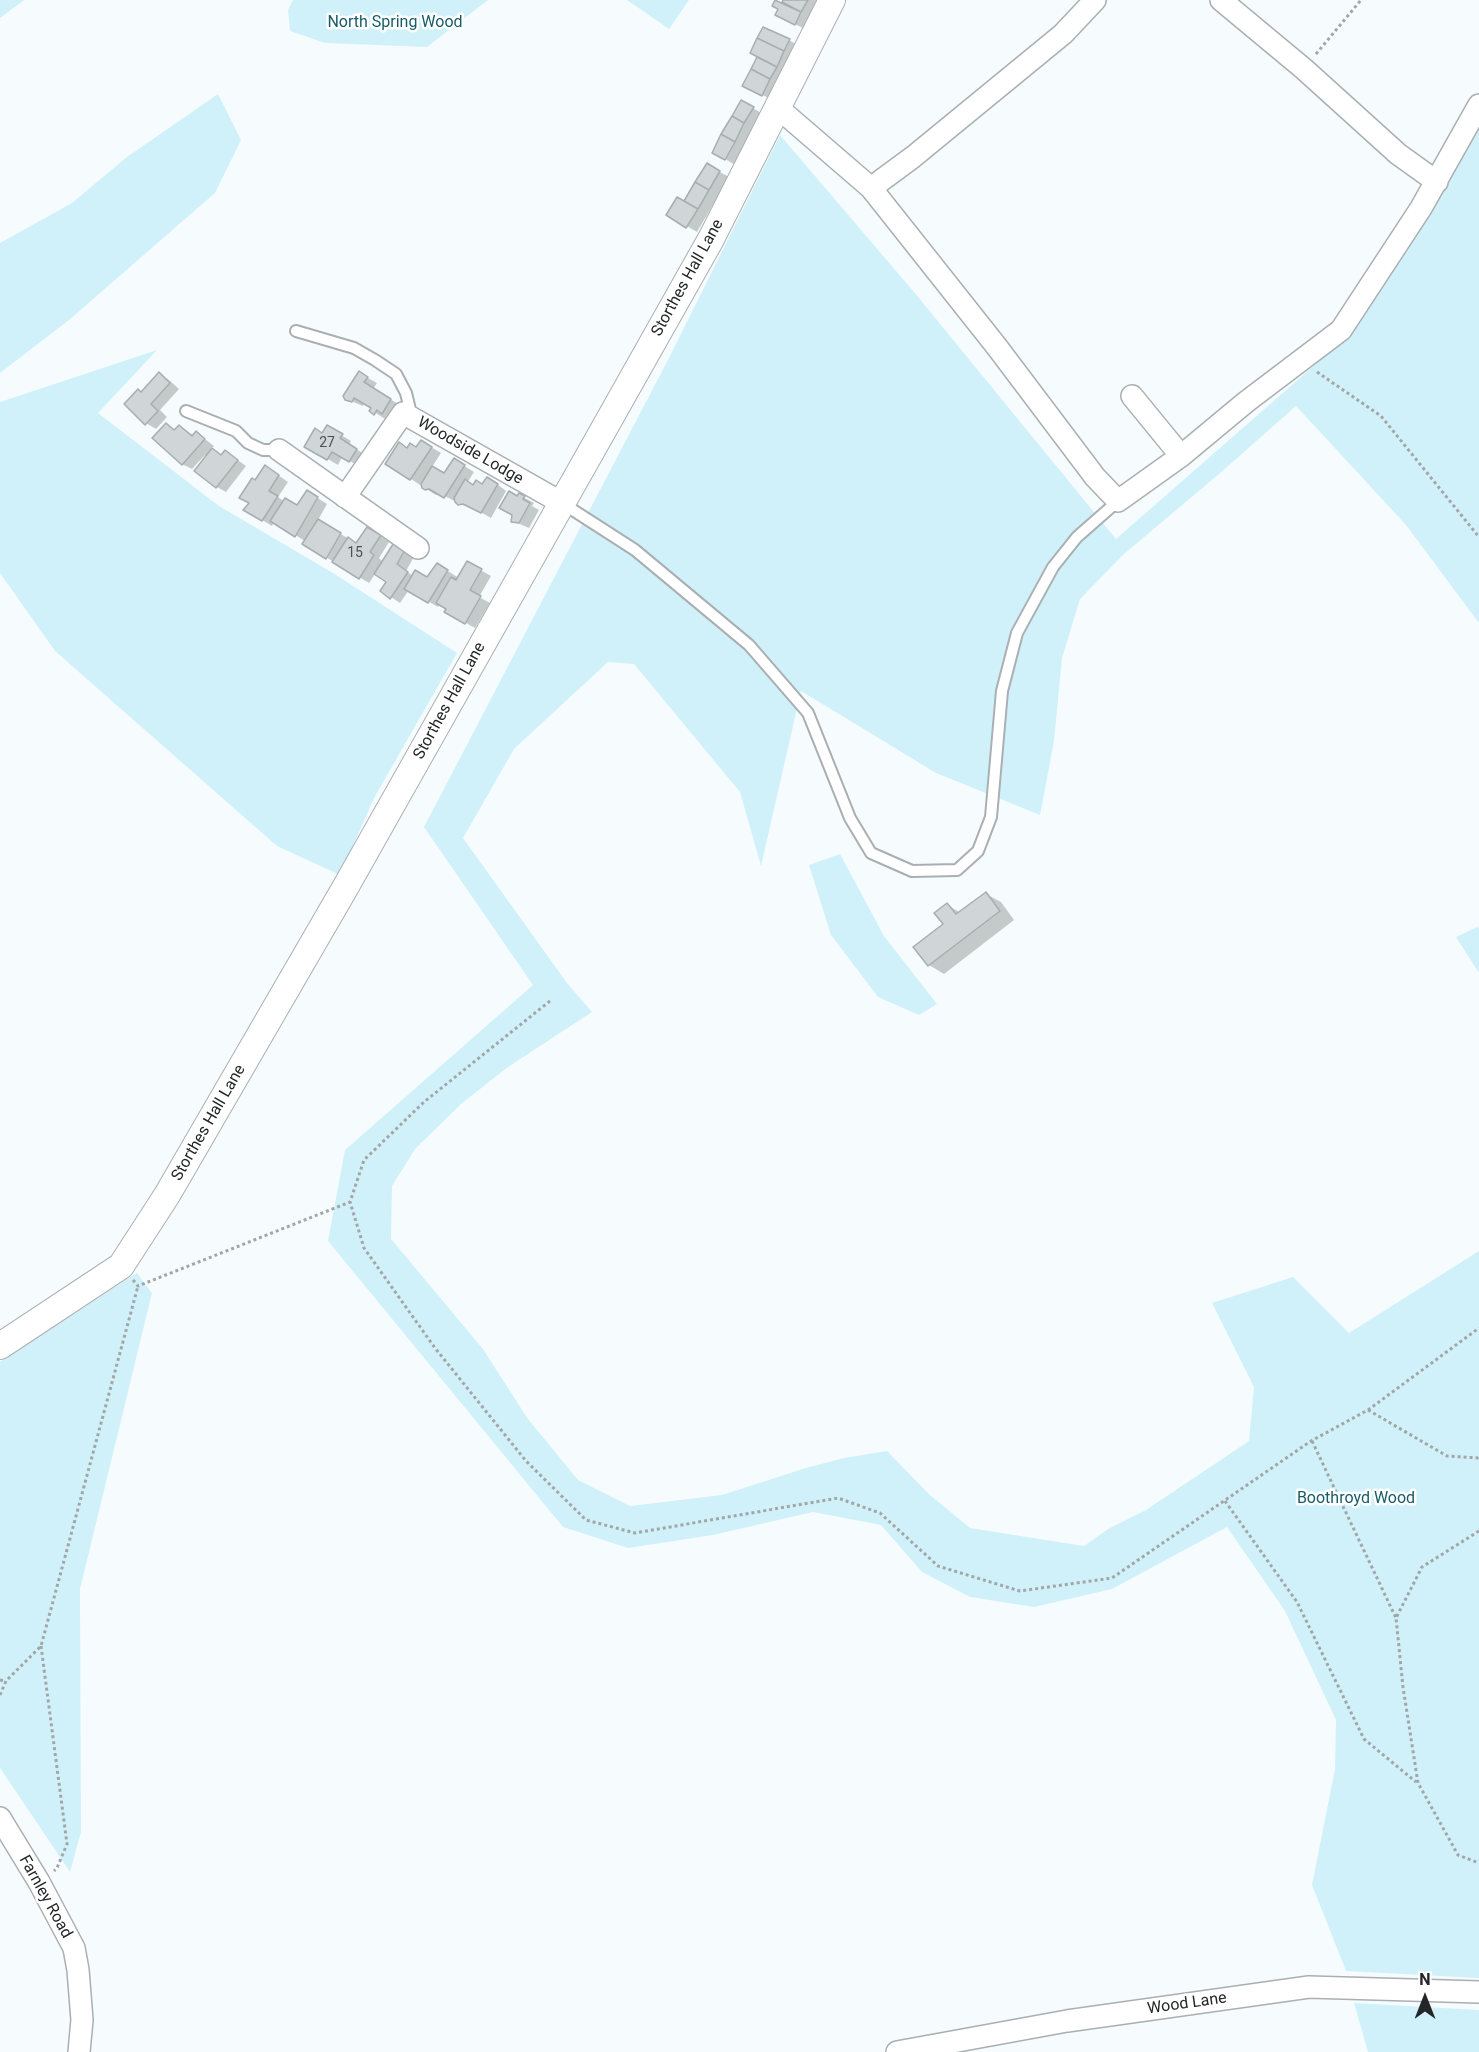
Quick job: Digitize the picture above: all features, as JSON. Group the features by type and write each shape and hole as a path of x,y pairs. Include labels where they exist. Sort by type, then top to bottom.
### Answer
{"street":[{"name":"Storthes Hall Lane","path":"0,1346 121,1266 167,1195 339,898 711,239 832,0"},
{"path":"871,188 913,157 1064,34 1095,0"},
{"path":"1221,0 1304,69 1398,154 1437,182"},
{"path":"777,107 871,188 954,292 1095,477 1118,501 1181,456 1246,402 1341,330 1437,182 1479,105"},
{"path":"1132,396 1181,456"},
{"name":"Woodside Lodge","path":"345,497 403,413 562,503"},
{"path":"279,450 418,548"},
{"name":"Farnley Road","path":"0,1818 39,1882 74,1948 82,2020 79,2052"},
{"name":"Wood Lane","path":"897,2052 1066,2022 1310,1987 1479,1992"}],"lane":[{"path":"296,331 354,348 396,374 406,393 412,418"},
{"path":"186,411 236,431 248,443 263,450 279,450"},
{"path":"562,503 635,550 749,645 808,713 850,818 871,853 912,871 957,870 978,851 991,817 1002,691 1017,633 1053,567 1077,537 1118,501"}],"path":[{"path":"1304,69 1360,0"},
{"path":"1301,361 1381,416 1479,537"},
{"path":"550,1000 424,1102 364,1160 350,1203 364,1248 435,1348 526,1461 586,1521 635,1533 838,1498 880,1513 938,1566 1020,1591 1112,1578 1311,1441 1368,1410 1479,1328"},
{"path":"138,1286 350,1203"},
{"path":"121,1266 138,1286"},
{"path":"39,1882 57,1868 67,1844 41,1646 138,1286"},
{"path":"1368,1410 1447,1456 1479,1458"},
{"path":"1311,1441 1396,1618 1403,1687 1418,1783 1458,1855 1479,1863"},
{"path":"1225,1501 1297,1602 1364,1738 1418,1783"},
{"path":"1396,1618 1422,1567 1479,1531"},
{"path":"0,1695 6,1681 41,1646"},
{"path":"0,1680 6,1681"}],"green space":[{"path":"0,0 24,0 0,18"},
{"name":"North Spring Wood","path":"293,0 488,0 427,47 325,43 290,31 288,10"},
{"path":"627,0 689,0 669,29"},
{"path":"218,94 241,140 215,193 69,320 0,373 0,243 72,203 127,157"},
{"name":"Boothroyd Wood","path":"1479,112 1479,623 1406,525 1296,406 1124,554 1080,599 1062,658 1054,741 1040,815 936,773 801,691 761,866 740,792 634,664 608,662 514,749 463,838 567,983 592,1012 508,1067 461,1104 415,1149 392,1186 391,1239 483,1349 528,1419 578,1480 630,1506 722,1495 806,1468 844,1458 887,1451 930,1495 970,1528 1084,1546 1108,1529 1146,1510 1249,1441 1254,1387 1212,1303 1293,1277 1349,1333 1479,1251 1479,1978 1346,1971 1312,1885 1335,1769 1336,1720 1285,1611 1227,1527 1112,1589 1034,1607 970,1597 922,1572 881,1525 813,1512 713,1535 628,1548 563,1527 328,1241 345,1150 533,985 424,827 671,354 780,135 914,292 1116,539 1349,335"},
{"path":"157,350 98,413 219,506 333,573 457,653 374,798 340,875 277,846 55,651 0,573 0,402"},
{"path":"840,854 884,936 937,1004 919,1015 878,997 831,935 809,865"},
{"path":"1479,928 1479,973 1456,937"},
{"path":"137,1273 152,1293 80,1589 81,1832 70,1872 0,1768 0,1362"},
{"path":"1354,2003 1479,2010 1479,2052 1368,2052"}],"building":[{"path":"775,0 801,12 795,25 775,15 778,9 772,6"},
{"path":"783,0 808,0 801,12 782,2"},
{"path":"763,27 790,39 784,51 757,38"},
{"path":"757,38 784,51 777,67 750,53"},
{"path":"757,57 777,67 770,79 751,69"},
{"path":"751,69 770,79 762,96 742,86"},
{"path":"741,100 754,107 744,123 732,116"},
{"path":"732,116 744,123 735,142 721,134"},
{"path":"721,134 735,142 725,160 712,153"},
{"path":"707,163 720,171 709,190 695,182"},
{"path":"695,182 709,190 698,209 684,201"},
{"path":"677,197 698,209 686,228 666,215"},
{"path":"359,371 368,377 364,382 391,399 382,414 377,410 374,415 369,411 371,408 354,398 352,402 345,400 343,396"},
{"path":"159,372 170,383 151,404 158,411 145,425 124,404 138,389 141,392"},
{"path":"166,423 174,430 179,425 192,436 196,431 205,439 182,465 152,438"},
{"path":"327,425 343,434 340,438 357,449 349,462 332,452 327,460 304,447 315,428 322,433"},
{"path":"421,440 432,447 410,480 385,464 399,442 407,448 410,443 416,447"},
{"path":"212,448 221,455 225,450 238,460 216,488 194,471"},
{"path":"454,458 465,465 444,498 429,489 422,488 421,484 432,466 444,473"},
{"path":"265,465 279,475 269,491 278,496 262,521 243,510 249,503 239,498 252,478 255,480"},
{"path":"487,477 498,484 481,513 455,502 454,498 465,479 473,485 476,480 482,484"},
{"path":"307,490 318,497 295,537 270,521 285,498 297,505"},
{"path":"509,491 517,496 519,493 525,496 523,499 530,503 519,523 511,522 512,515 499,508"},
{"path":"318,519 341,533 326,559 302,544"},
{"path":"367,527 381,535 370,552 374,555 359,579 332,562 348,537 356,543"},
{"path":"395,541 406,548 397,564 408,572 390,599 380,591 386,582 374,574"},
{"path":"467,561 482,569 470,590 481,596 465,624 444,612 446,609 436,603 451,577 456,580"},
{"path":"437,563 448,570 428,603 404,589 415,570 427,577"},
{"path":"986,892 1000,911 928,966 913,947 943,924 934,913 947,903 956,914"}]}
